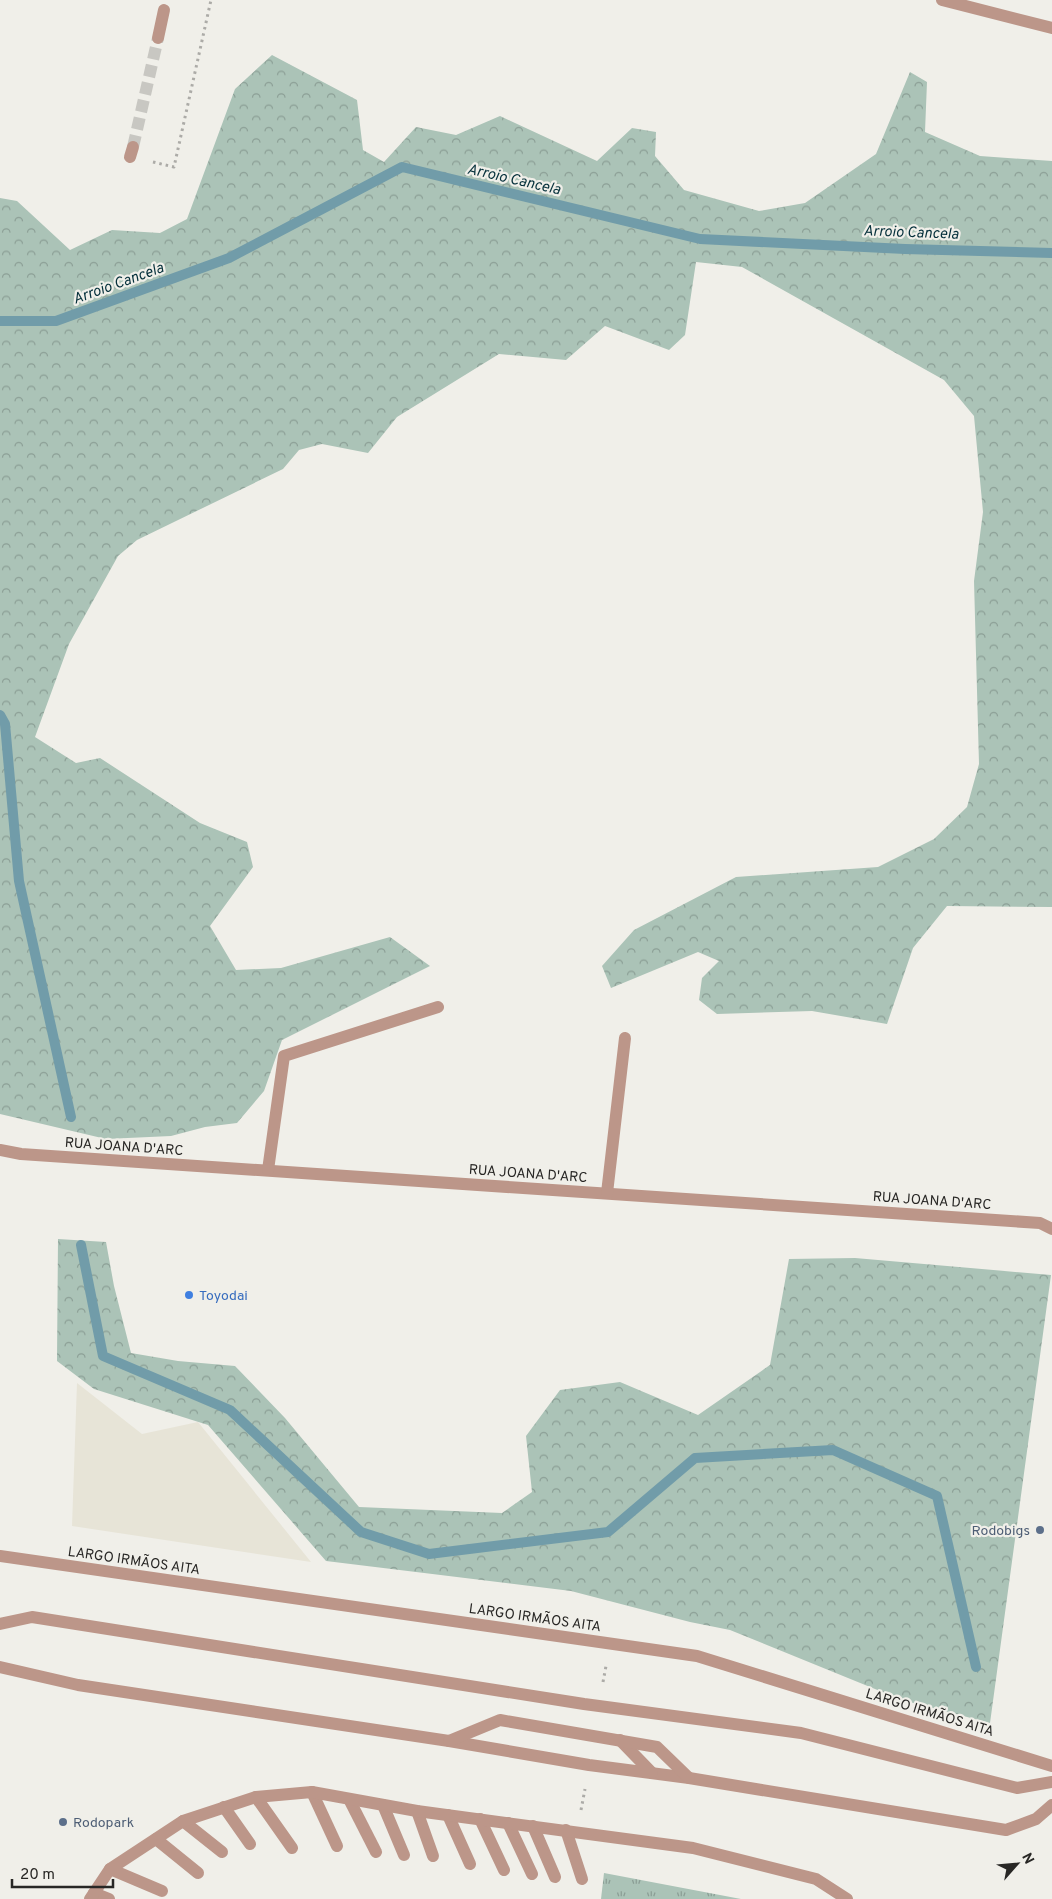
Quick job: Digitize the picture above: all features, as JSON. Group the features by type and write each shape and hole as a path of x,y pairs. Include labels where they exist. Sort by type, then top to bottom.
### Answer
{"street":[{"path":"942,0 1052,28"},
{"path":"158,38 164,10"},
{"path":"268,1170 284,1056 438,1007"},
{"path":"607,1193 624,1038"},
{"name":"RUA JOANA D'ARC","path":"0,1150 20,1154 1040,1223 1052,1230"},
{"path":"0,1160 20,1154"},
{"name":"LARGO IRMÃOS AITA","path":"0,1556 697,1656 1052,1766"},
{"path":"0,1624 32,1617 584,1704 801,1733 1017,1788 1052,1782"},
{"path":"0,1666 78,1685 449,1741 589,1765 689,1778 1006,1830 1036,1819 1052,1805"},
{"path":"449,1741 500,1720 657,1747 689,1778"},
{"path":"620,1740 652,1773"},
{"path":"312,1792 337,1846"},
{"path":"109,1899 92,1896 110,1869 183,1821 256,1797 312,1792 416,1811 693,1848 816,1879 847,1899"},
{"path":"256,1797 292,1848"},
{"path":"349,1799 376,1852"},
{"path":"383,1805 404,1855"},
{"path":"224,1807 250,1844"},
{"path":"416,1811 433,1856"},
{"path":"448,1815 470,1864"},
{"path":"480,1820 504,1870"},
{"path":"183,1821 222,1852"},
{"path":"508,1823 532,1874"},
{"path":"533,1826 555,1877"},
{"path":"566,1830 582,1879"},
{"path":"156,1839 198,1872"},
{"path":"110,1869 162,1891"}],"path":[{"path":"132,152 174,166 211,0"}],"shaded area":[{"path":"77,1383 142,1434 198,1422 311,1562 72,1526"}],"green space":[{"path":"272,55 357,100 363,150 384,162 416,127 456,135 500,116 597,161 632,128 656,132 655,156 684,190 759,211 805,203 876,154 910,72 927,82 925,132 980,156 1052,161 1052,907 947,906 913,948 887,1024 812,1011 717,1014 699,1000 702,978 719,961 698,952 611,988 602,966 634,930 736,877 878,867 934,839 967,807 979,764 974,581 983,512 974,416 944,380 742,267 696,262 685,335 669,350 605,326 566,360 499,354 397,417 368,453 322,444 299,450 283,469 137,540 118,556 69,644 35,737 76,763 100,758 200,823 247,842 253,867 210,926 236,970 281,968 390,937 430,966 282,1040 264,1091 237,1123 205,1127 171,1136 106,1139 0,1114 0,198 17,201 70,250 112,230 160,233 187,219 235,89"},
{"path":"58,1239 106,1242 114,1286 131,1353 178,1361 235,1366 285,1418 359,1507 502,1513 532,1492 526,1436 560,1390 620,1382 698,1415 770,1365 789,1259 855,1258 1051,1275 990,1723 902,1700 730,1630 690,1622 571,1591 326,1561 208,1425 94,1389 57,1361"},
{"path":"604,1873 741,1899 601,1899"}],"waterway":[{"name":"Arroio Cancela","path":"0,321 56,321 229,258 402,167 700,239 905,249 1052,253"},
{"path":"0,715 5,724 19,881 71,1117"},
{"path":"81,1245 103,1356 230,1410 361,1532 429,1554 608,1532 695,1458 833,1450 937,1496 976,1667"}],"tunnel":[{"path":"133,147 158,38"}],"place":[{"name":"Toyodai","path":"189,1295"},
{"name":"Rodobigs","path":"1040,1530"},
{"name":"Rodopark","path":"63,1822"}]}
